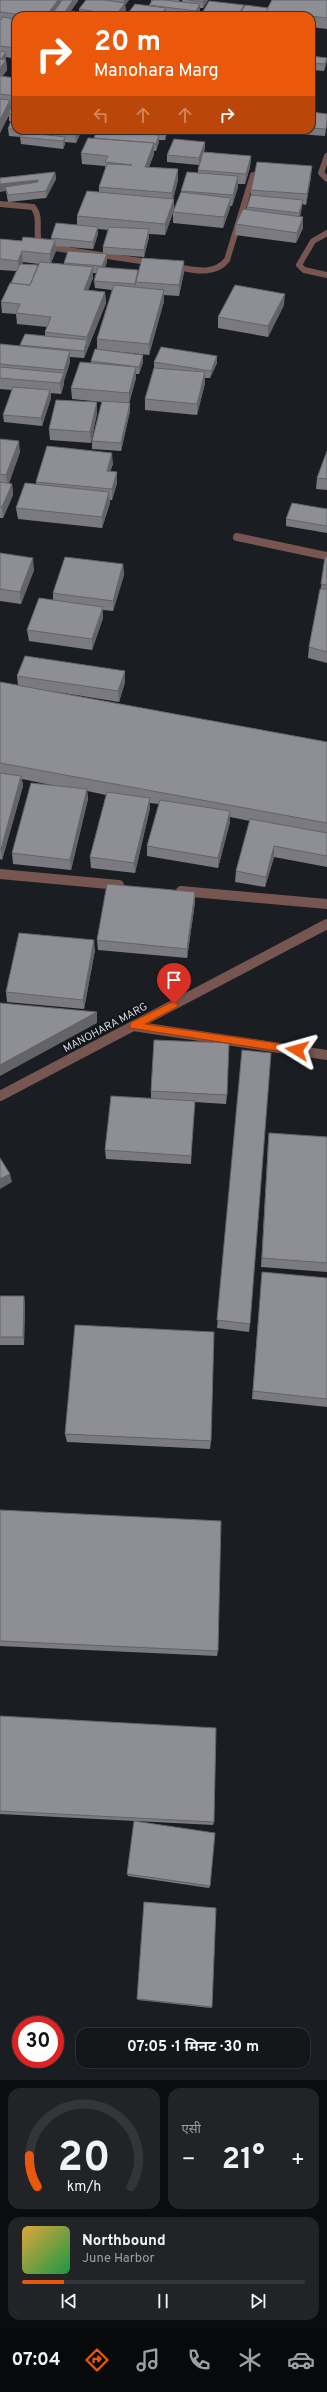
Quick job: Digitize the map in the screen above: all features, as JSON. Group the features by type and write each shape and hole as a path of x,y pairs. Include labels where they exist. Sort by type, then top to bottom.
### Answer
{"street":[{"path":"327,156 321,173 327,178"},
{"path":"166,265 213,272 223,268 227,260 253,175"},
{"path":"0,204 33,207 38,213 38,242 41,246 158,264"},
{"path":"327,233 318,236 304,252 299,265 304,270 327,275"},
{"path":"237,537 327,556"},
{"path":"0,874 132,886"},
{"path":"171,890 327,904"},
{"name":"MANOHARA MARG","path":"0,1096 327,924"},
{"path":"133,1026 327,1055"}],"building":[{"path":"0,0 58,0 49,12 12,12 12,14 0,12"},
{"path":"62,0 73,0 65,12 54,12"},
{"path":"86,0 104,0 125,3 118,12 98,12 79,9"},
{"path":"153,0 200,4 196,11 149,5"},
{"path":"189,0 204,0 203,2"},
{"path":"272,0 327,0 327,18 315,17 315,12 266,11"},
{"path":"209,1 244,5 240,12 203,12"},
{"path":"135,4 166,8 163,12 129,12"},
{"path":"245,5 268,8 266,12 241,12"},
{"path":"3,17 12,18 12,48 0,46 0,21"},
{"path":"0,51 6,52 1,59 0,59"},
{"path":"315,56 327,58 325,64 315,63"},
{"path":"0,59 6,60 0,68"},
{"path":"0,76 12,78 12,96 0,94"},
{"path":"0,99 10,100 0,120"},
{"path":"11,105 12,105 12,114 9,114"},
{"path":"315,112 327,114 326,129 315,128"},
{"path":"11,121 12,121 12,129 8,129"},
{"path":"22,134 40,134 65,137 63,141 20,137"},
{"path":"96,134 159,135 156,144 94,138"},
{"path":"88,138 154,143 145,167 178,169 172,193 99,187 107,164 132,165 105,162 108,156 81,153"},
{"path":"174,139 205,142 199,158 167,155"},
{"path":"203,152 251,156 246,174 198,170"},
{"path":"257,162 312,166 307,194 251,190"},
{"path":"55,172 46,191 8,195 5,187 38,182 38,180 0,184 0,178"},
{"path":"187,172 238,176 233,195 181,191"},
{"path":"87,191 174,199 165,224 77,216"},
{"path":"181,192 231,198 224,217 173,212"},
{"path":"251,195 303,200 299,213 247,207"},
{"path":"243,209 303,217 297,233 236,224"},
{"path":"56,223 98,227 93,242 51,238"},
{"path":"109,227 149,229 144,250 103,247"},
{"path":"23,237 55,240 50,254 22,251 18,261 0,259 0,239 22,241"},
{"path":"68,251 107,254 102,266 64,263"},
{"path":"142,258 184,261 179,285 136,282"},
{"path":"40,262 93,267 84,290 105,292 87,337 45,332 51,317 16,313 20,304 1,302 10,283 30,285"},
{"path":"20,264 38,265 30,285 11,283"},
{"path":"98,267 138,270 135,284 94,281"},
{"path":"114,285 164,290 149,344 97,339"},
{"path":"235,285 285,294 268,326 218,317"},
{"path":"25,334 87,340 84,351 20,345"},
{"path":"0,344 70,351 64,370 0,364"},
{"path":"161,347 217,356 211,371 154,362"},
{"path":"95,349 143,355 139,367 91,361"},
{"path":"80,362 136,367 129,393 71,388"},
{"path":"0,367 64,373 60,383 0,378"},
{"path":"154,368 205,372 197,404 145,399"},
{"path":"13,387 50,390 41,418 3,415"},
{"path":"56,400 97,402 90,432 49,429"},
{"path":"102,401 130,403 121,443 92,441"},
{"path":"0,439 19,441 6,475 0,474"},
{"path":"47,446 112,453 107,471 117,472 112,489 36,482"},
{"path":"327,451 327,479 317,478"},
{"path":"0,482 12,484 2,507 0,507"},
{"path":"25,483 109,492 102,517 16,508"},
{"path":"292,503 327,509 327,526 286,519"},
{"path":"0,553 33,558 20,592 0,589"},
{"path":"65,557 123,564 113,601 53,593"},
{"path":"325,557 327,557 327,585 321,584"},
{"path":"320,589 327,589 327,652 309,647"},
{"path":"39,598 103,607 92,639 27,630"},
{"path":"25,656 125,671 118,691 17,676"},
{"path":"0,682 327,742 327,823 0,763"},
{"path":"0,773 21,776 1,849 0,849"},
{"path":"31,783 87,789 70,860 12,853"},
{"path":"107,792 150,798 134,863 90,857"},
{"path":"160,800 230,811 218,858 147,846"},
{"path":"250,819 327,833 327,856 274,846 266,877 236,871"},
{"path":"107,884 195,892 187,949 97,940"},
{"path":"19,933 94,940 83,1000 6,992"},
{"path":"0,1003 97,1012 0,1065"},
{"path":"154,1040 229,1043 227,1095 151,1091"},
{"path":"242,1050 271,1053 250,1324 217,1320"},
{"path":"111,1096 195,1101 191,1156 105,1150"},
{"path":"269,1133 327,1137 327,1263 262,1258"},
{"path":"0,1158 10,1174 0,1179"},
{"path":"262,1272 327,1278 327,1399 253,1391"},
{"path":"0,1296 24,1296 23,1337 0,1337"},
{"path":"75,1325 214,1332 211,1441 65,1434"},
{"path":"0,1510 221,1521 218,1651 0,1641"},
{"path":"0,1716 216,1728 214,1822 0,1811"},
{"path":"134,1821 215,1833 210,1886 127,1874"},
{"path":"144,1902 216,1908 212,2007 137,1999"}],"route":[{"path":"174,1004 133,1026 297,1050"}]}
